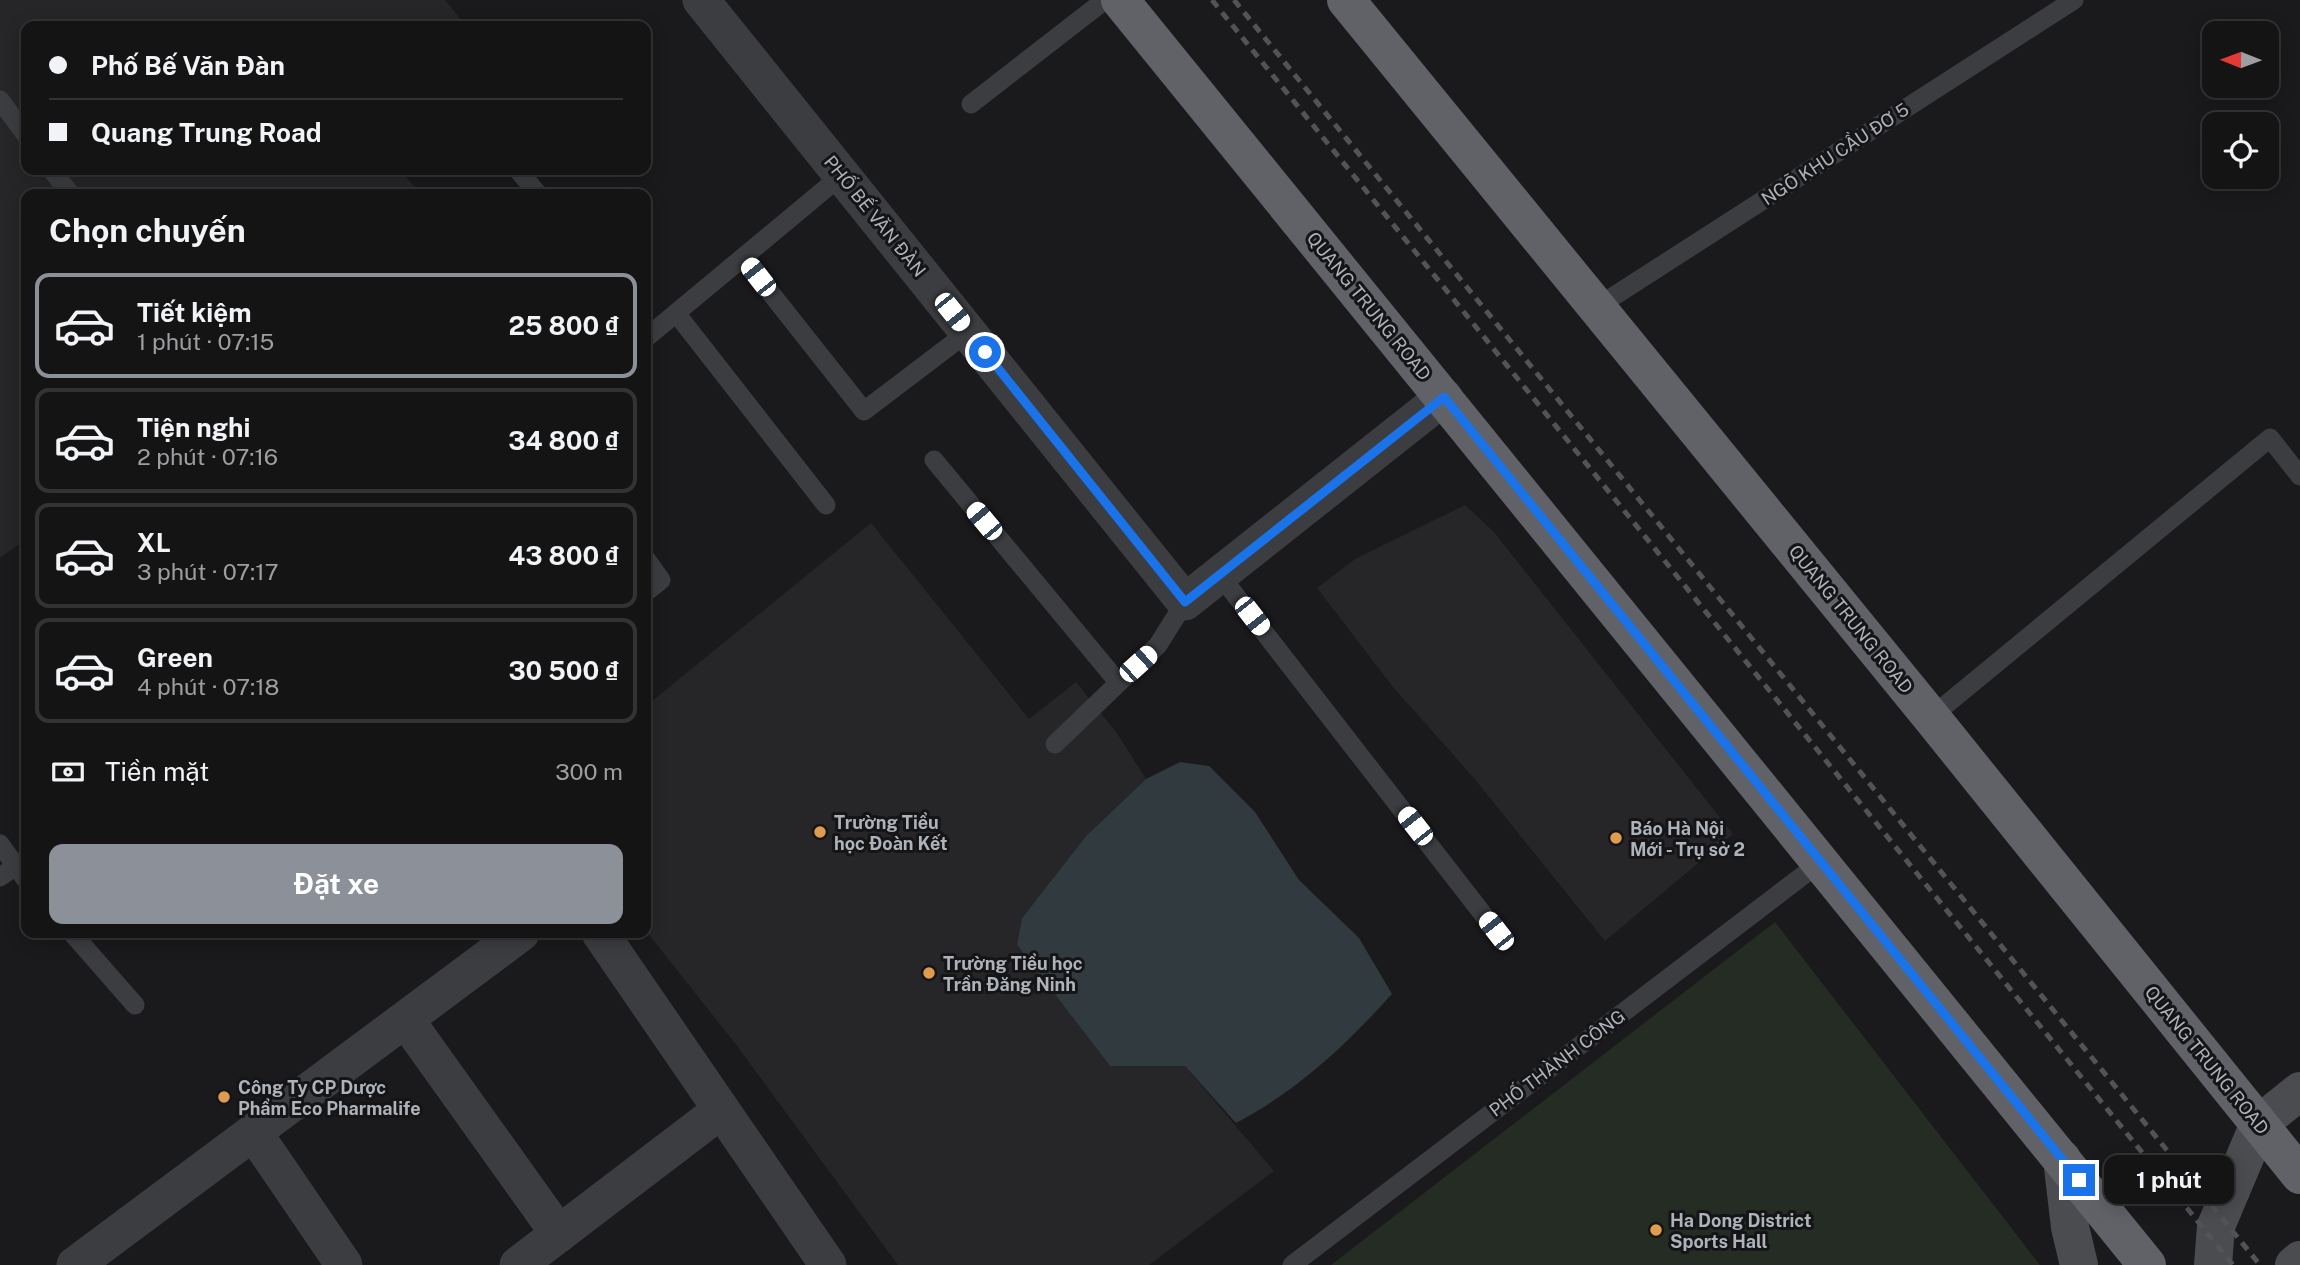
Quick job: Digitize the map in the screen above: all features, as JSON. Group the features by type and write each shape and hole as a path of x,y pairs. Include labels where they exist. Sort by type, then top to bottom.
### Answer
{"highway":[{"name":"QUANG TRUNG ROAD","path":"1120,0 1822,861 2147,1265"},
{"name":"QUANG TRUNG ROAD","path":"1346,0 1931,717 2300,1175"}],"main road":[{"path":"2213,1265 2216,1226 2259,1124 2300,1091"},
{"path":"2062,1159 2070,1227 2079,1265"},
{"path":"2294,1265 2300,1260"}],"street":[{"name":"PHỐ BẾ VĂN ĐÀN","path":"701,0 1185,602"},
{"path":"1185,602 1444,397"},
{"path":"75,1265 514,938"},
{"path":"603,938 828,1265"},
{"path":"406,1020 559,1234"},
{"path":"518,1265 720,1111"},
{"path":"254,1133 338,1263"}],"lane":[{"path":"971,104 1105,0"},
{"name":"NGÕ KHU CẦU ĐƠ 5","path":"1597,307 2074,0"},
{"path":"0,100 21,128"},
{"path":"522,175 534,189"},
{"path":"651,334 842,175"},
{"path":"743,258 864,411 968,332"},
{"path":"676,313 826,505"},
{"path":"1931,717 2270,438 2300,476"},
{"path":"934,460 1118,682"},
{"path":"651,566 661,580 651,588"},
{"path":"1219,574 1496,931"},
{"path":"1055,744 1158,645 1185,602"},
{"path":"0,844 17,871"},
{"name":"PHỐ THÀNH CÔNG","path":"1292,1265 1822,861"},
{"path":"76,938 135,1005"}],"shaded area":[{"path":"0,0 445,0 462,21 21,21 21,175 404,175 417,189 21,189 21,543 0,558"},
{"path":"1465,505 1494,532 1733,834 1605,941 1473,777 1393,687 1317,588 1355,559"},
{"path":"871,523 1029,719 1076,682 1116,732 1146,779 1086,836 1022,918 1017,945 1110,1066 1185,1066 1274,1171 1149,1265 898,1265 734,1042 651,937 651,702"},
{"path":"1180,762 1209,766 1255,812 1299,880 1359,938 1392,994 1320,1066 1280,1097 1236,1123 1185,1066 1110,1066 1017,945 1022,918 1086,836 1146,779"},
{"path":"1775,922 2040,1265 1331,1265"}],"railway":[{"path":"1212,0 2233,1265"},
{"path":"1234,0 2260,1265"}],"place":[{"name":"Trường Tiểu học Đoàn Kết","path":"820,832"},
{"name":"Báo Hà Nội Mới - Trụ sở 2","path":"1616,838"},
{"name":"Trường Tiểu học Trần Đăng Ninh","path":"929,973"},
{"name":"Công Ty CP Dược Phẩm Eco Pharmalife","path":"224,1097"},
{"name":"Ha Dong District Sports Hall","path":"1656,1230"}],"route":[{"path":"985,352 1185,602 1444,397 2079,1180"}]}
